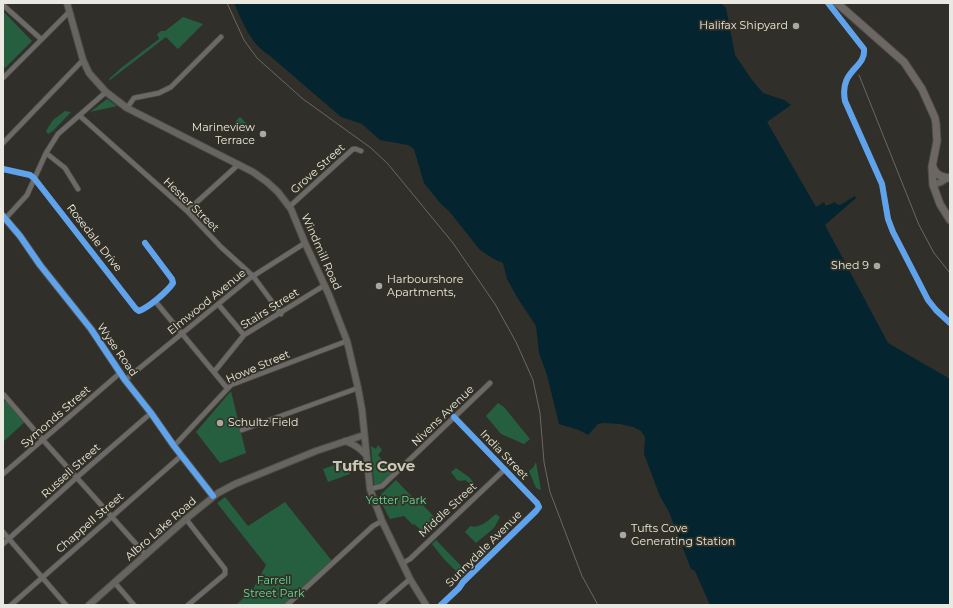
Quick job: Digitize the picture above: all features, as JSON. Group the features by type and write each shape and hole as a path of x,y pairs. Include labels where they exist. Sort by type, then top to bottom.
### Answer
{"main road":[{"name":"Windmill Road","path":"67,3 83,60 89,73 106,92 127,108 239,164 267,182 278,192 290,207 325,285 347,341 358,388 370,489 382,521 410,579 426,605"},
{"path":"837,3 904,62 922,89 936,118 937,141 932,167 933,185 940,204 950,220"},
{"path":"932,167 940,176 949,177"},
{"path":"933,185 949,177"},
{"name":"Wyse Road","path":"4,217 91,329 125,380 151,413 181,456 213,496"},
{"name":"Albro Lake Road","path":"89,605 213,496 235,484 344,441 364,435"},
{"path":"344,441 352,443 366,455"}],"street":[{"path":"828,3 864,49 862,60 850,73 846,80 844,94 882,184 888,220 891,228 928,300 950,323"},
{"path":"3,5 41,40"},
{"path":"4,76 70,12"},
{"path":"127,108 134,98 160,93 171,87 221,37"},
{"path":"3,142 83,60"},
{"path":"4,217 27,195 46,153 58,134 106,92"},
{"name":"Hester Street","path":"80,116 187,211 221,247 253,276 281,314"},
{"name":"Grove Street","path":"290,207 353,149 361,151"},
{"path":"46,153 65,168 78,189"},
{"path":"187,211 239,164"},
{"path":"3,169 30,175 34,178"},
{"name":"Rosedale Drive","path":"34,178 136,310 139,311 155,301"},
{"path":"144,243 172,279 173,283 155,301 227,388"},
{"name":"Elmwood Avenue","path":"125,380 253,276 305,243"},
{"name":"Stairs Street","path":"214,372 244,335 281,314 325,285"},
{"path":"218,304 244,335"},
{"name":"Howe Street","path":"174,446 231,385 347,341"},
{"name":"Symonds Street","path":"3,474 120,373"},
{"name":"Nivens Avenue","path":"370,489 382,486 490,383"},
{"path":"242,430 358,388"},
{"path":"4,395 76,478 146,555"},
{"name":"Russell Street","path":"3,544 151,413"},
{"name":"India Street","path":"454,417 537,503 538,507"},
{"name":"Chappell Street","path":"11,605 181,456"},
{"name":"Middle Street","path":"403,564 505,469"},
{"name":"Sunnydale Avenue","path":"441,605 460,588 462,582 536,511 538,507"},
{"path":"186,519 225,569 225,574 188,605"},
{"path":"287,605 373,526 382,521"},
{"path":"3,532 66,605"},
{"path":"380,605 410,579"},
{"path":"114,582 134,605"}],"green space":[{"path":"3,11 32,41 5,68 3,65"},
{"path":"183,17 203,24 178,49 166,37 110,80 109,79 159,39 157,34 161,31 165,31"},
{"path":"107,99 117,106 90,112"},
{"path":"65,111 71,112 53,131 48,134 46,131 53,120"},
{"path":"240,117 251,128 246,133 235,122"},
{"path":"231,391 246,453 220,463 196,432"},
{"path":"8,399 27,420 3,442 3,403"},
{"path":"498,403 504,407 530,439 524,444 501,434 486,416"},
{"path":"378,445 382,450 378,455 394,473 382,484 377,486 374,484 371,446 376,449"},
{"path":"346,461 350,474 328,482 323,469"},
{"path":"536,462 541,490 536,488 529,471 533,468"},
{"path":"456,468 469,477 475,484 473,486 465,480 457,480 451,472"},
{"name":"Yetter Park","path":"396,480 440,523 427,535 414,524 413,525 404,516 390,519 378,497"},
{"name":"Farrell Street Park","path":"225,497 248,526 285,502 332,561 283,605 236,605 253,589 266,565 217,503"},
{"path":"496,514 500,517 494,528 476,543 465,532 470,526 474,527 481,525"},
{"path":"436,540 468,573 462,577 443,558 432,544"}],"water":[{"path":"234,3 721,3 726,8 735,55 752,80 763,93 784,100 791,105 767,122 816,207 824,202 826,206 835,202 836,204 840,205 855,196 856,198 825,225 888,343 950,379 950,605 710,605 695,571 691,569 669,512 660,496 644,454 645,437 641,431 633,427 620,424 604,423 598,424 588,435 579,430 559,424 547,375 539,353 536,326 507,279 503,263 480,250 449,211 441,204 424,183 414,149 408,145 380,140 362,124 341,117 257,45 248,32"}],"railway":[{"path":"227,3 244,40 257,58 303,99 371,148 388,164 453,243 495,304 516,342 533,380 540,413 544,462 550,492 582,576 598,605"},
{"path":"859,75 919,225 934,253 950,273"}],"cycle path":[{"path":"828,3 864,49 864,56 846,82 844,90 845,101 882,184 888,219 893,232 928,300 950,323"},
{"path":"3,169 30,175 34,178 139,311 158,299 173,283 172,279 145,243"},
{"path":"3,216 91,329 125,380 213,496"},
{"path":"441,605 539,507 537,503 454,417"}],"place":[{"name":"Halifax Shipyard","path":"796,26"},
{"name":"Marineview Terrace","path":"263,134"},
{"name":"Shed 9","path":"877,266"},
{"name":"Harbourshore Apartments,","path":"379,286"},
{"name":"Schultz Field","path":"220,423"},
{"name":"Tufts Cove Generating Station","path":"623,535"}],"district":[{"name":"Tufts Cove","path":"374,467"}]}
